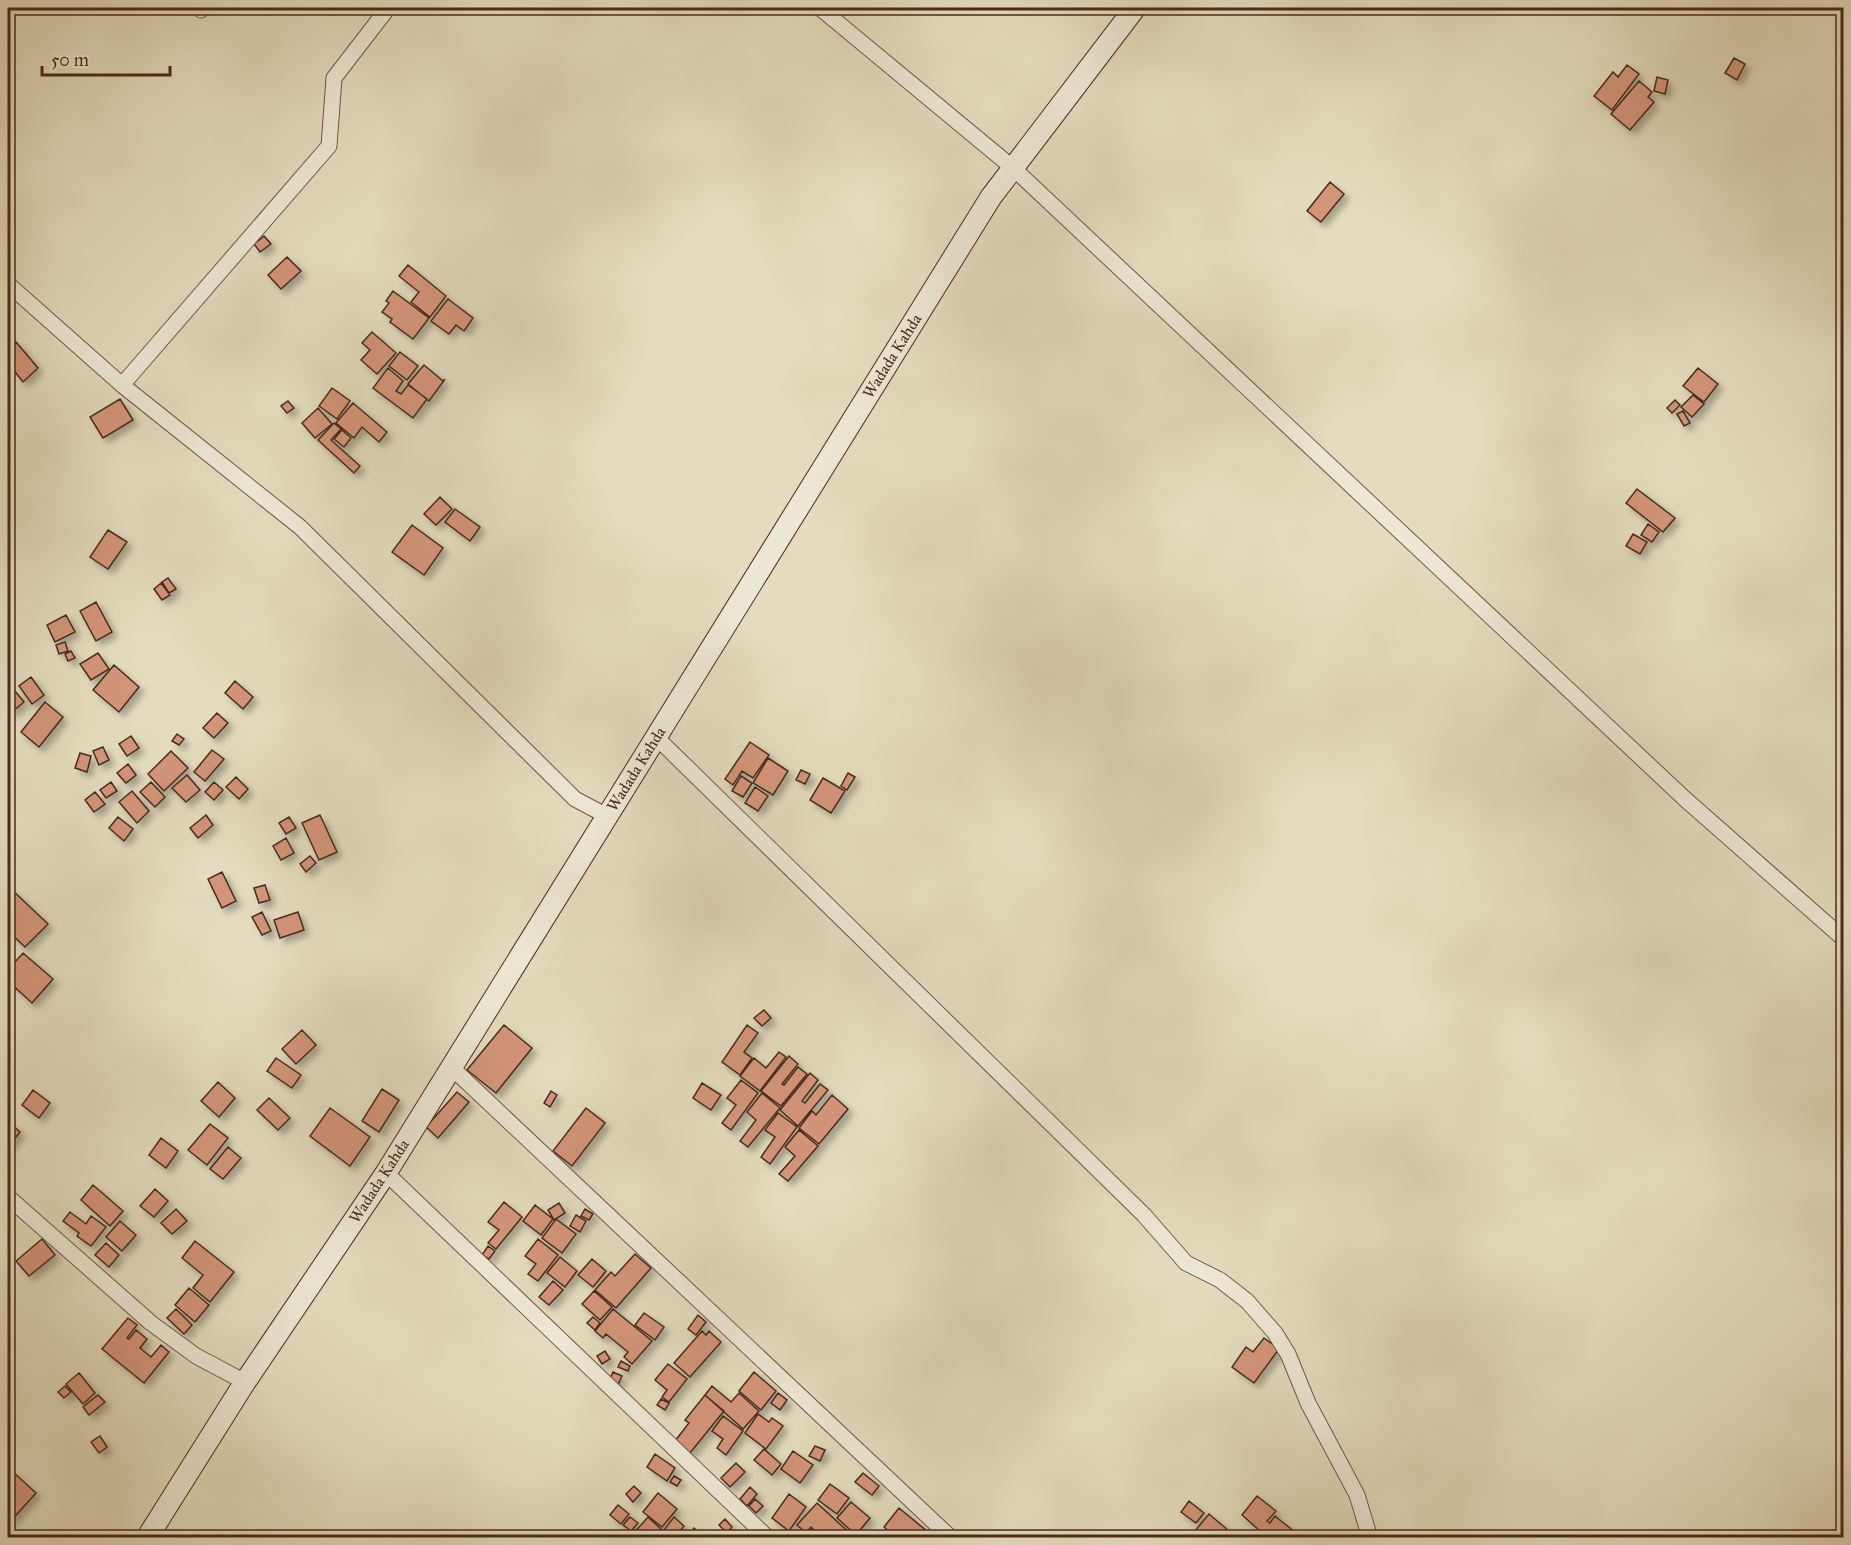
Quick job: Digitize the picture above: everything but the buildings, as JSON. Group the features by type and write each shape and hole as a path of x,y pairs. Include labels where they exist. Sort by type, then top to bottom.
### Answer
{"main road":[{"name":"Wadada Kahda","path":"147,1538 245,1382 386,1173 991,197 1135,8"}],"street":[{"path":"122,385 329,146 334,78 388,8"},
{"path":"820,8 1013,168 1685,799 1844,939"},
{"path":"8,284 122,385 300,527 575,799 607,816"},
{"path":"656,737 1144,1215 1186,1263 1220,1280 1247,1301 1275,1333 1288,1354 1308,1402 1357,1495 1371,1538"},
{"path":"451,1067 951,1538"},
{"path":"386,1173 768,1538"},
{"path":"8,1197 151,1323 196,1356 245,1382"}]}
